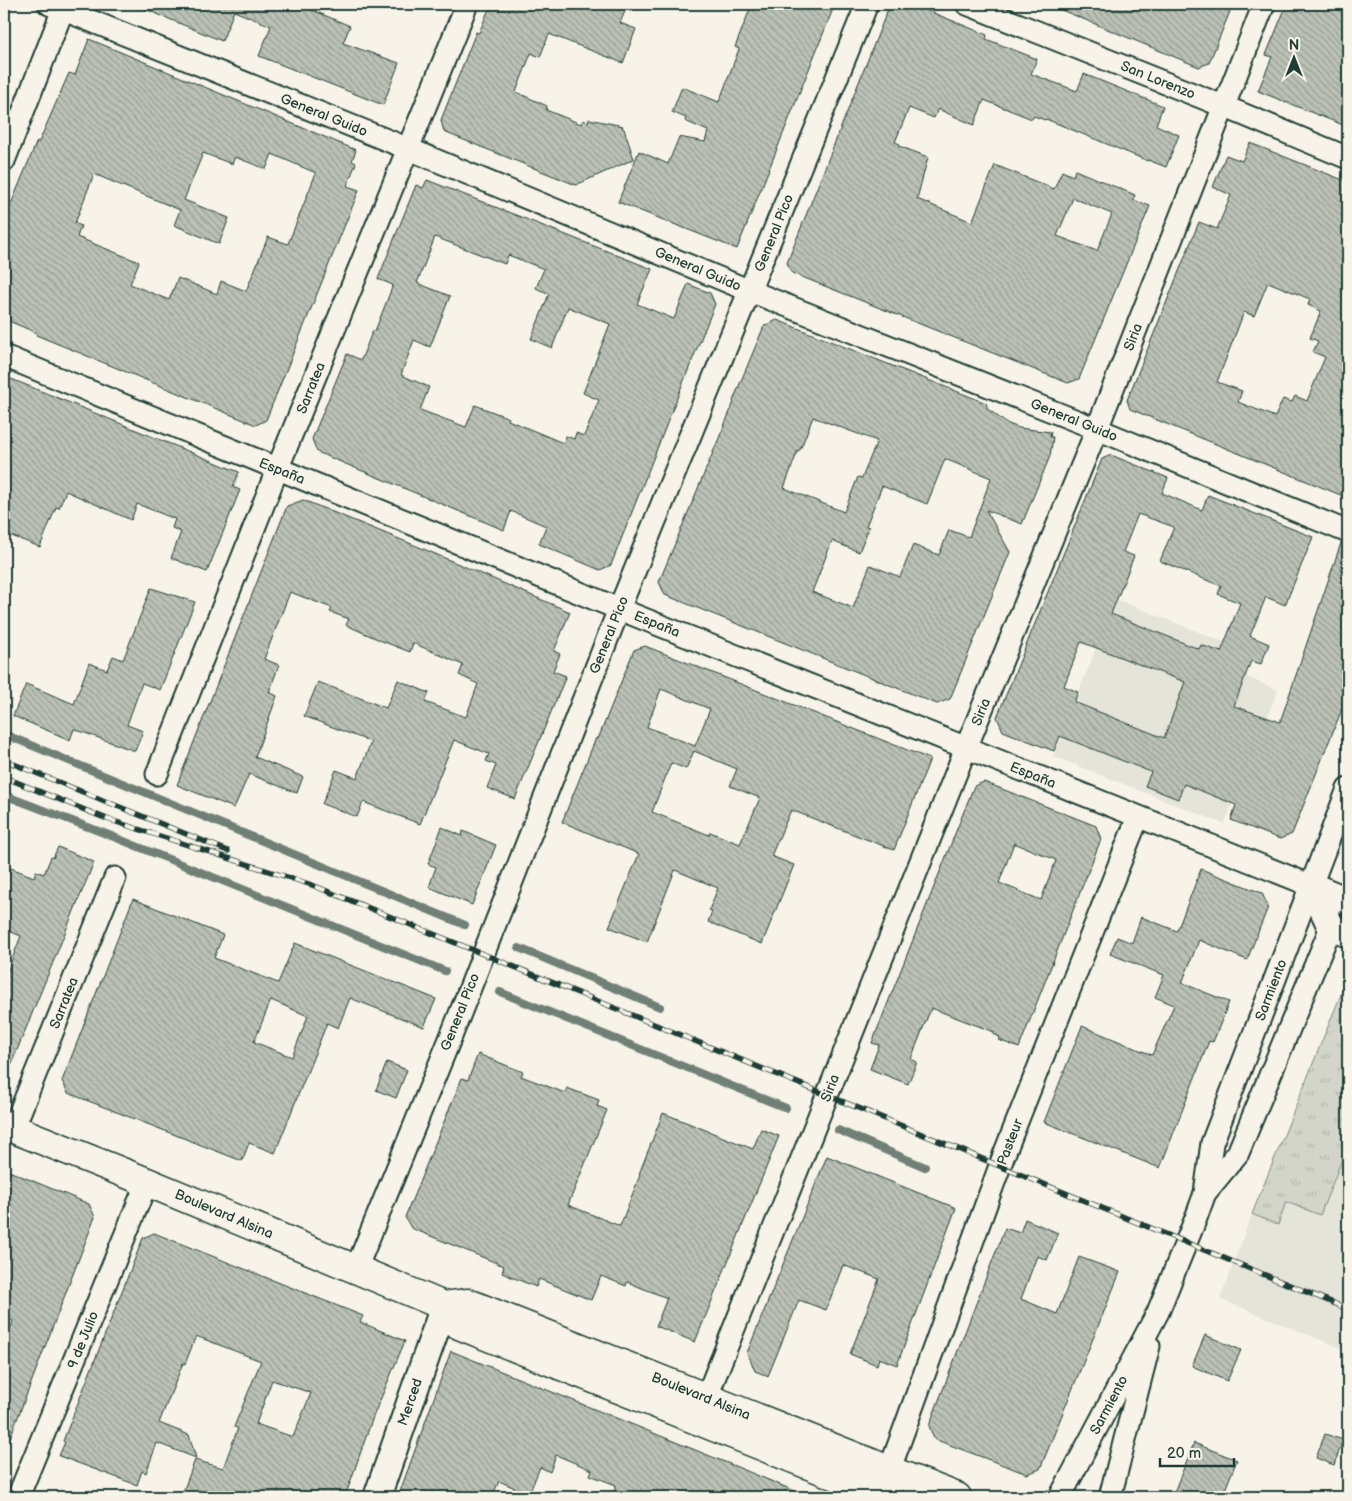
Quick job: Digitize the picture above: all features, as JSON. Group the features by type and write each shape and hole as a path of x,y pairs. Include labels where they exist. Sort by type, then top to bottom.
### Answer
{"main road":[{"name":"Boulevard Alsina","path":"8,1127 147,1182 444,1306 468,1302 885,1490 957,1497"}],"street":[{"name":"Sarratea","path":"157,774 467,4"},
{"name":"General Pico","path":"356,1269 452,1034 620,609 867,4"},
{"name":"San Lorenzo","path":"967,4 1348,158"},
{"name":"Siria","path":"702,1409 966,748 1097,429 1264,4"},
{"name":"General Guido","path":"59,6 750,291 1097,429 1348,532"},
{"path":"4,161 59,6"},
{"name":"España","path":"4,356 620,609 1348,901"},
{"name":"Sarmiento","path":"1060,1497 1158,1312 1196,1218 1204,1193 1212,1143 1348,789"},
{"name":"Pasteur","path":"885,1490 1005,1152 1138,817"},
{"name":"Sarratea","path":"8,1127 115,878"},
{"path":"1312,886 1340,931"},
{"name":"Sarmiento","path":"1204,1193 1238,1153 1340,931"},
{"name":"9 de Julio","path":"18,1497 147,1182"},
{"name":"Merced","path":"377,1497 444,1306"},
{"name":"Sarmiento","path":"1110,1497 1158,1312"}],"shaded area":[{"path":"1116,599 1246,651 1237,673 1278,690 1224,824 1053,756"},
{"path":"1345,1152 1348,1153 1348,1351 1220,1299 1252,1214 1277,1225 1286,1202 1320,1215"}],"green space":[{"path":"1348,977 1348,1153 1345,1152 1320,1215 1286,1202 1278,1225 1252,1214"}],"building":[{"path":"133,4 314,4 312,10 350,26 343,43 399,63 383,105 259,56 271,26 234,11 222,41"},
{"path":"491,4 628,4 620,23 636,29 623,63 549,34 540,57 531,53 516,92 547,106 546,110 581,124 583,120 588,122 589,119 623,126 622,128 624,129 634,159 576,185 444,132 441,120 476,32 479,33"},
{"path":"752,4 835,4 737,249 618,202 639,151 668,164 679,137 705,142 708,131 685,121 686,118 672,112 682,87 719,102 739,49 735,47"},
{"path":"890,4 912,4 987,35 986,39 1037,59 1031,74 1077,91 1084,74 1163,106 1156,125 1179,135 1166,167 1046,119 1034,116 1032,119 984,100 974,125 938,109 934,118 909,108 895,142 900,144 899,146 928,157 917,199 972,222 995,165 1054,189 1062,171 1073,176 1075,170 1135,195 1133,200 1150,206 1079,379 1068,383 792,273 787,263","holes":["1073,198 1112,214 1097,251 1057,236"]},
{"path":"1047,4 1233,4 1209,63 1199,67"},
{"path":"1287,4 1348,4 1348,127 1258,91 1272,57 1266,55"},
{"path":"89,39 356,150 352,161 356,163 347,186 359,190 266,420 256,425 36,335 37,333 4,319 4,221 37,141 39,142 69,73 75,75","holes":["203,153 232,164 235,157 266,169 272,154 316,173 288,244 268,237 246,291 221,281 217,294 178,278 169,300 130,284 139,262 77,237 81,226 75,223 94,174 180,210 174,225 219,244 229,218 184,200"]},
{"path":"1250,143 1348,182 1348,498 1130,409 1127,400 1199,222 1217,229 1231,195 1213,187 1226,155 1242,161","holes":["1268,282 1310,299 1308,305 1321,311 1310,338 1318,341 1313,352 1325,357 1307,401 1295,396 1292,402 1283,399 1275,417 1238,402 1242,391 1217,382 1244,312 1254,316"]},
{"path":"427,180 652,269 637,304 674,319 688,284 710,293 715,304 611,565 600,570 539,544 546,526 511,511 504,530 317,452 312,439 347,354 361,360 373,330 375,331 393,285 378,279 416,185 423,188","holes":["435,237 505,264 508,255 544,269 536,288 549,294 531,339 552,348 568,307 610,324 583,393 599,400 584,436 576,433 574,439 566,436 563,443 508,420 509,418 475,405 466,427 420,410 429,387 401,375 414,340 430,347 450,296 417,283"]},
{"path":"777,320 986,403 988,409 1006,423 1019,428 1051,432 1050,437 1053,437 1050,456 1022,524 986,510 1010,552 950,699 937,704 665,595 659,582 764,326","holes":["813,417 877,441 862,478 858,477 844,512 784,488","945,459 991,478 969,537 949,530 939,555 913,545 900,577 870,565 853,608 812,592 832,541 859,552 869,527 866,526 882,486 927,504"]},
{"path":"4,376 239,472 233,487 240,490 207,572 171,558 181,532 172,528 175,519 137,504 131,520 66,491 59,508 56,507 40,547 4,533"},
{"path":"1111,455 1168,478 1162,493 1202,510 1208,495 1313,537 1285,605 1266,597 1250,636 1269,644 1261,664 1251,661 1234,706 1280,722 1341,543 1348,544 1348,694 1292,834 1280,839 1231,820 1236,805 1184,784 1178,799 1145,786 1151,772 1060,736 1054,751 1003,731 997,717 1102,459","holes":["1138,514 1174,527 1160,561 1221,586 1218,594 1240,603 1221,652 1201,645 1199,649 1111,614 1134,556 1123,552","1081,642 1185,682 1164,738 1074,702 1078,692 1064,686"]},
{"path":"303,500 419,547 570,612 554,651 560,654 553,671 566,676 515,799 487,788 496,765 486,761 489,754 454,740 420,824 363,802 357,817 322,804 336,770 357,778 371,742 304,716 318,682 386,708 398,680 429,693 425,702 466,717 478,684 459,675 463,665 413,643 410,652 382,641 346,625 349,619 330,612 332,608 290,592 264,659 279,665 269,692 277,696 255,757 303,777 297,793 249,774 234,808 177,785 287,506"},
{"path":"151,588 195,602 160,690 142,683 127,725 143,731 135,751 74,729 70,740 13,716 26,684 74,704 89,663 107,670 113,656 123,660"},
{"path":"645,646 930,759 894,850 791,810 771,856 794,865 762,944 708,922 712,911 709,910 718,888 675,870 647,942 609,927 639,854 562,822 634,650","holes":["661,689 710,709 695,746 647,727","694,751 737,769 730,786 760,798 740,844 710,832 709,835 652,812 671,763 686,769"]},
{"path":"984,782 1096,826 1101,839 1019,1048 999,1040 1000,1037 993,1034 994,1032 931,1008 911,1059 917,1062 908,1084 870,1069 879,1045 872,1043 974,786","holes":["1014,843 1056,860 1041,900 999,883"]},
{"path":"442,827 462,836 463,831 496,845 472,905 429,887 436,867 428,864"},
{"path":"58,847 94,862 4,1082 4,980 21,936 4,929 4,887 11,868 34,877 36,871 44,874 51,857 53,858"},
{"path":"1201,869 1262,893 1268,907 1247,960 1199,940 1182,983 1229,1002 1213,1042 1209,1041 1160,1168 1044,1122 1082,1026 1152,1055 1174,1005 1155,997 1164,975 1110,954 1117,937 1132,943 1141,917 1177,931"},
{"path":"133,899 223,935 214,958 278,983 295,943 436,999 424,1027 350,998 338,1028 327,1023 275,1153 249,1143 242,1161 68,1093 62,1081","holes":["271,1000 308,1016 292,1057 254,1042"]},
{"path":"478,1054 523,1072 521,1076 565,1093 567,1088 599,1100 597,1106 607,1110 568,1205 620,1226 663,1113 753,1149 761,1129 779,1136 695,1342 656,1326 667,1298 627,1282 626,1286 601,1276 591,1300 539,1279 536,1287 502,1273 504,1266 411,1228 405,1217 462,1078 468,1080"},
{"path":"387,1062 407,1070 396,1098 376,1090"},
{"path":"827,1156 956,1208 897,1365 879,1358 877,1365 850,1354 879,1279 843,1265 826,1310 799,1300 768,1376 755,1371 747,1353"},
{"path":"4,1169 89,1204 95,1217 6,1448 4,1448 4,1346 13,1321 4,1317"},
{"path":"1025,1219 1058,1233 1047,1260 1037,1256 1021,1299 1057,1314 1079,1257 1120,1272 1040,1469 1027,1474 934,1439 929,1426 1005,1228 1020,1233"},
{"path":"154,1233 363,1316 360,1322 405,1341 373,1417 345,1497 181,1497 195,1460 223,1468 238,1428 234,1427 261,1361 196,1336 159,1423 189,1435 196,1458 157,1443 146,1473 142,1471 137,1485 59,1456 65,1442 63,1441 143,1238","holes":["272,1380 311,1393 293,1437 256,1424"]},
{"path":"1205,1335 1241,1350 1227,1381 1192,1366"},
{"path":"451,1351 809,1497 612,1497 616,1485 590,1475 592,1470 556,1455 550,1472 540,1467 529,1494 499,1481 492,1497 398,1497"},
{"path":"1325,1434 1343,1440 1334,1465 1316,1458"},
{"path":"1194,1443 1237,1460 1222,1497 1172,1497"}],"waterway":[{"path":"4,734 465,925"},
{"path":"4,795 109,835 445,971"},
{"path":"519,948 660,1007"},
{"path":"500,992 786,1108"},
{"path":"838,1130 925,1167"}],"railway":[{"path":"4,760 228,851"},
{"path":"4,777 107,819 312,885 1348,1309"}]}
